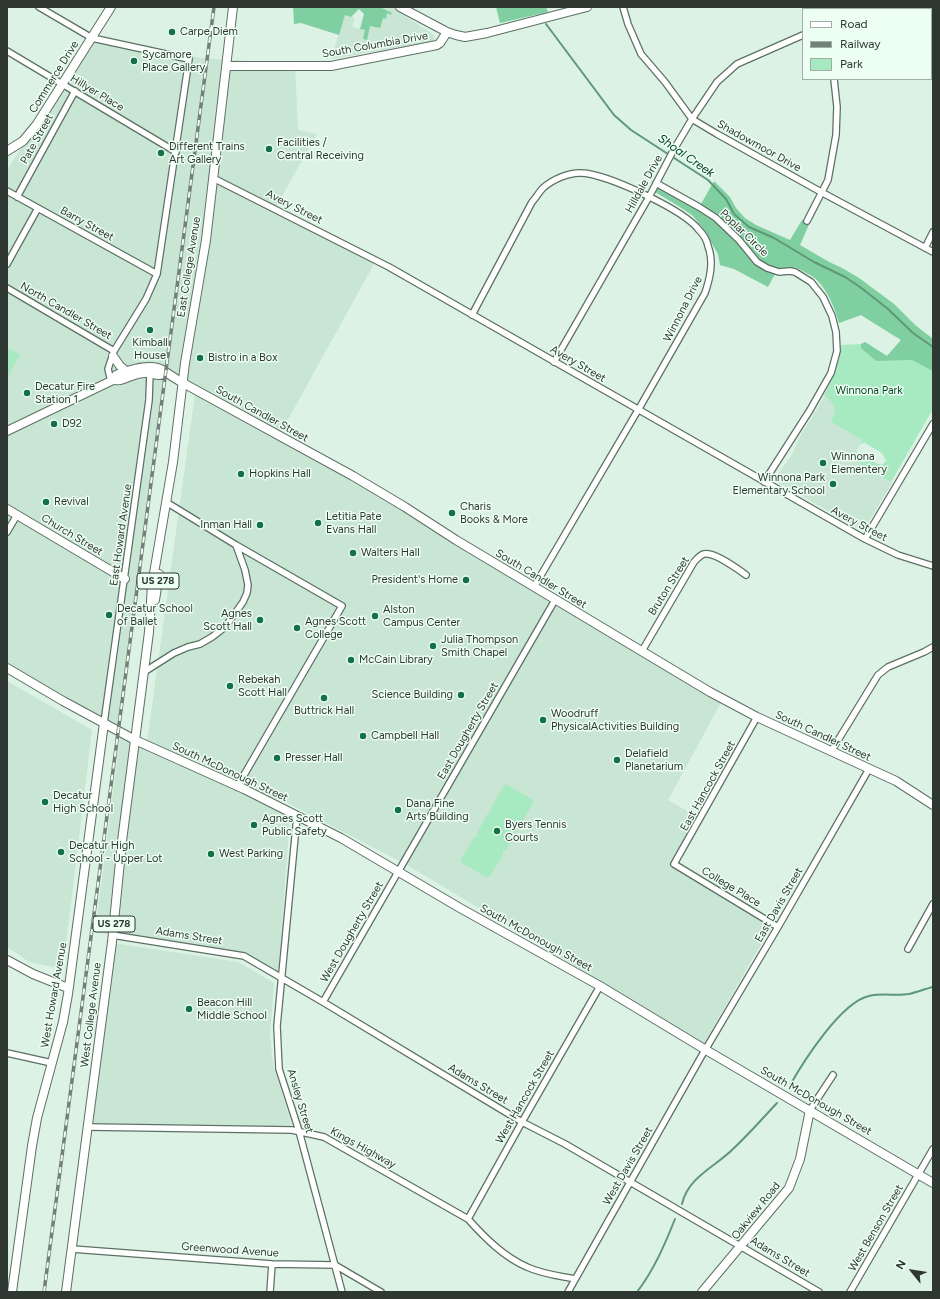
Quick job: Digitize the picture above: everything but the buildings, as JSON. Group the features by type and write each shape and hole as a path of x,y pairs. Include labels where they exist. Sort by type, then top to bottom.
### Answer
{"main road":[{"name":"Commerce Drive","path":"7,151 23,141 30,134 111,7"},
{"name":"East College Avenue","path":"135,740 149,632 158,590 162,529 173,462 183,383 206,240 233,7"},
{"path":"400,7 447,32 465,37 487,33 587,7"},
{"name":"South Columbia Drive","path":"227,66 309,67 340,64 437,45 447,32"},
{"path":"7,431 112,380 116,375 126,370 120,366 113,353"},
{"name":"South Candler Street","path":"126,370 140,367 153,367 164,370 166,373 183,383 353,476 534,588 710,692 757,717 832,750 896,781 933,805"},
{"path":"112,380 119,381 135,374 146,373 163,375 166,373"},
{"name":"Church Street","path":"7,509 125,580"},
{"name":"South McDonough Street","path":"7,668 63,701 135,740 237,786 341,838 398,872 600,986 933,1183"},
{"name":"West Howard Avenue","path":"12,1292 37,1118 63,1022 104,723"},
{"name":"West College Avenue","path":"66,1292 112,935 135,740"},
{"path":"7,960 33,974 68,988"},
{"name":"Oakview Road","path":"702,1292 789,1188 800,1159 810,1110"}],"street":[{"path":"39,7 92,38 189,59 157,274 146,299 113,353 108,369 112,380"},
{"name":"Shadowmoor Drive","path":"623,7 628,24 641,54 665,82 692,119 821,192 933,252"},
{"name":"Hilldale Drive","path":"554,362 649,197 670,156 692,119 717,82 738,64 802,35"},
{"name":"Hillyer Place","path":"7,51 176,152"},
{"path":"807,221 828,180 836,135 837,108 834,80"},
{"name":"Pate Street","path":"17,196 75,91"},
{"name":"Winnona Drive","path":"472,315 532,202 543,187 562,176 582,173 600,176 649,197 676,211 699,229 708,245 711,260 711,277 705,293 534,588"},
{"name":"Avery Street","path":"212,178 389,268 865,539 898,555 933,566"},
{"name":"Poplar Circle","path":"656,183 716,218 739,240 756,262 779,272 795,272 811,282 823,297 832,316 836,332 837,352 831,373 810,410 764,482"},
{"name":"Barry Street","path":"7,191 157,274"},
{"path":"7,264 38,208"},
{"path":"925,248 933,232"},
{"name":"North Candler Street","path":"7,288 113,353"},
{"name":"East Howard Avenue","path":"104,723 149,400 146,373"},
{"path":"865,539 933,424"},
{"path":"166,502 236,545 342,606 237,786"},
{"path":"7,532 17,515"},
{"path":"144,672 174,653 200,644 212,637 225,627 236,612 246,593 248,585 243,563 236,545"},
{"name":"Bruton Street","path":"642,651 694,562 699,557 705,554 714,555 746,575"},
{"name":"East Dougherty Street","path":"398,872 555,600"},
{"path":"832,750 878,675 888,667 933,647"},
{"name":"East Hancock Street","path":"674,864 757,717"},
{"name":"East Davis Street","path":"706,1050 869,769"},
{"name":"Ansley Street","path":"297,816 277,1026 279,1069 299,1131 342,1292"},
{"name":"College Place","path":"674,864 778,927"},
{"name":"West Dougherty Street","path":"323,1002 398,872"},
{"path":"908,949 933,904"},
{"name":"Adams Street","path":"112,935 244,956 522,1122 565,1144 819,1292"},
{"name":"West Hancock Street","path":"468,1219 600,986"},
{"name":"West Davis Street","path":"568,1292 706,1050"},
{"path":"7,1053 52,1063"},
{"path":"810,1110 833,1075"},
{"name":"Kings Highway","path":"88,1127 299,1131 324,1137 468,1219 485,1239 528,1267 548,1274 575,1279"},
{"name":"West Benson Street","path":"850,1292 933,1149"},
{"name":"Greenwood Avenue","path":"72,1249 272,1264 335,1265"},
{"path":"270,1292 272,1264"},
{"path":"335,1265 380,1292"}],"shaded area":[{"path":"380,7 405,7 402,14 434,35 435,41 331,59 345,15 355,18 352,27 365,30 387,13 391,15 392,13"},
{"path":"92,38 106,38 202,58 295,64 298,130 317,134 276,207 374,264 280,434 723,699 668,800 698,817 672,862 764,923 768,932 704,1043 407,865 274,796 273,806 290,815 278,976 243,959 95,932 121,730 147,742 196,387 165,370 120,729 7,664 7,170"},
{"name":"Winnona Elementery","path":"824,395 833,402 835,407 835,414 831,422 863,440 854,455 863,460 860,464 892,483 863,531 774,480 793,453 798,440"},
{"name":"Decatur High School","path":"7,681 92,730 63,969 29,962 7,947"},
{"name":"Beacon Hill Middle School","path":"113,943 238,962 274,983 270,1035 273,1065 292,1126 92,1123"}],"green space":[{"path":"293,7 380,7 392,13 391,15 387,13 386,19 383,18 380,28 370,26 367,40 363,39 365,30 360,29 364,14 359,9 351,17 345,15 339,35 301,23 294,24"},
{"path":"496,7 546,7 548,12 500,23"},
{"path":"714,181 730,197 736,208 745,218 756,225 790,240 802,220 810,222 800,245 859,278 894,304 915,325 933,339 933,371 912,360 876,361 861,348 861,344 865,342 887,356 901,340 861,315 839,323 831,300 825,289 812,276 795,267 789,274 775,274 768,287 734,269 720,265 718,254 702,227 692,215 655,192 661,182 701,204"},
{"name":"Winnona Park","path":"810,222 800,245 859,278 894,304 915,325 933,339 933,409 891,482 860,464 862,460 854,456 856,451 864,457 882,465 886,461 882,453 865,443 861,444 862,440 831,422 835,410 831,401 824,395 835,372 840,345 861,344 865,342 887,356 901,340 861,315 839,323 831,300 825,289 812,276 795,267 792,255"},
{"path":"7,348 20,355 7,378"},
{"name":"Byers Tennis Courts","path":"507,785 532,799 533,803 520,825 516,826 517,830 506,850 502,851 503,855 490,876 486,877 462,863 461,860 474,837 478,836 477,833 488,813 492,812 491,808 504,786"}],"waterway":[{"name":"Shoal Creek","path":"546,24 614,115 631,130 708,180 726,199 734,214 749,227 774,238 814,262 845,277 888,309 913,333 933,347"},
{"path":"789,1087 803,1063 824,1034 847,1009 858,1001 874,995 909,994 933,987"},
{"path":"682,1204 685,1195 696,1179 733,1149 777,1103"},
{"path":"637,1292 654,1266 675,1219"}],"railway":[{"path":"44,1292 214,7"}],"place":[{"name":"Carpe Diem","path":"172,32"},
{"name":"Sycamore Place Gallery","path":"134,61"},
{"name":"Facilities / Central Receiving","path":"269,149"},
{"name":"Different Trains Art Gallery","path":"161,153"},
{"name":"Kimball House","path":"150,330"},
{"name":"Bistro in a Box","path":"200,358"},
{"name":"Decatur Fire Station 1","path":"27,393"},
{"name":"D92","path":"54,424"},
{"name":"Winnona Elementery","path":"823,463"},
{"name":"Hopkins Hall","path":"241,474"},
{"name":"Winnona Park Elementary School","path":"833,484"},
{"name":"Revival","path":"46,502"},
{"name":"Charis Books & More","path":"452,513"},
{"name":"Letitia Pate Evans Hall","path":"318,523"},
{"name":"Inman Hall","path":"260,525"},
{"name":"Walters Hall","path":"353,553"},
{"name":"President's Home","path":"466,580"},
{"name":"Decatur School of Ballet","path":"109,615"},
{"name":"Alston Campus Center","path":"375,616"},
{"name":"Agnes Scott Hall","path":"260,620"},
{"name":"Agnes Scott College","path":"297,628"},
{"name":"Julia Thompson Smith Chapel","path":"433,646"},
{"name":"McCain Library","path":"351,660"},
{"name":"Rebekah Scott Hall","path":"230,686"},
{"name":"Science Building","path":"461,695"},
{"name":"Buttrick Hall","path":"324,698"},
{"name":"Woodruff PhysicalActivities Building","path":"543,720"},
{"name":"Campbell Hall","path":"363,736"},
{"name":"Presser Hall","path":"277,758"},
{"name":"Delafield Planetarium","path":"617,760"},
{"name":"Decatur High School","path":"45,802"},
{"name":"Dana Fine Arts Building","path":"398,810"},
{"name":"Agnes Scott Public Safety","path":"254,825"},
{"name":"Byers Tennis Courts","path":"497,831"},
{"name":"Decatur High School - Upper Lot","path":"61,852"},
{"name":"West Parking","path":"211,854"},
{"name":"Beacon Hill Middle School","path":"189,1009"}]}
